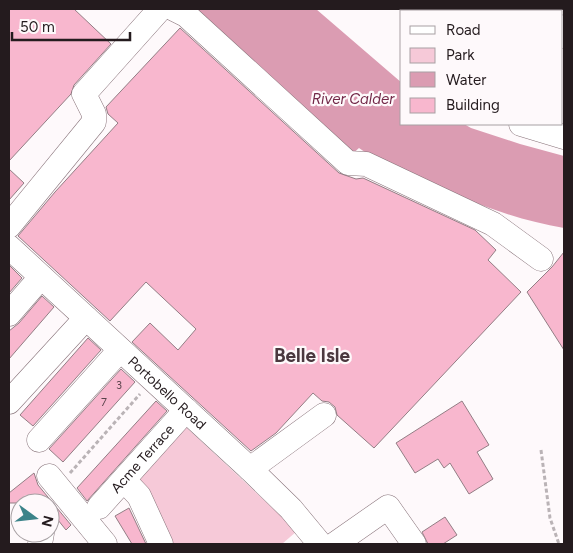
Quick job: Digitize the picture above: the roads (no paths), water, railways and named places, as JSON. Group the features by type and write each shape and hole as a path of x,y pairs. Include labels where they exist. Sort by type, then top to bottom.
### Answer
{"street":[{"path":"9,226 94,122 94,114 84,94 160,9"},
{"path":"174,9 186,15 348,163 366,164 493,224 541,258"},
{"path":"527,125 564,137"},
{"name":"Portobello Road","path":"9,247 291,509 320,544"},
{"path":"9,314 41,277"},
{"path":"9,402 86,318"},
{"path":"39,440 120,350"},
{"name":"Acme Terrace","path":"99,507 186,410"},
{"path":"250,470 324,415"},
{"path":"59,475 105,544"},
{"path":"124,480 139,496 161,544"},
{"path":"335,544 388,507 414,544"}],"water":[{"name":"River Calder","path":"195,9 316,9 400,81 400,125 466,125 520,144 564,156 564,228 546,225 494,210 460,197 392,167 359,148 350,156"}],"district":[{"name":"Belle Isle","path":"312,355"}]}
